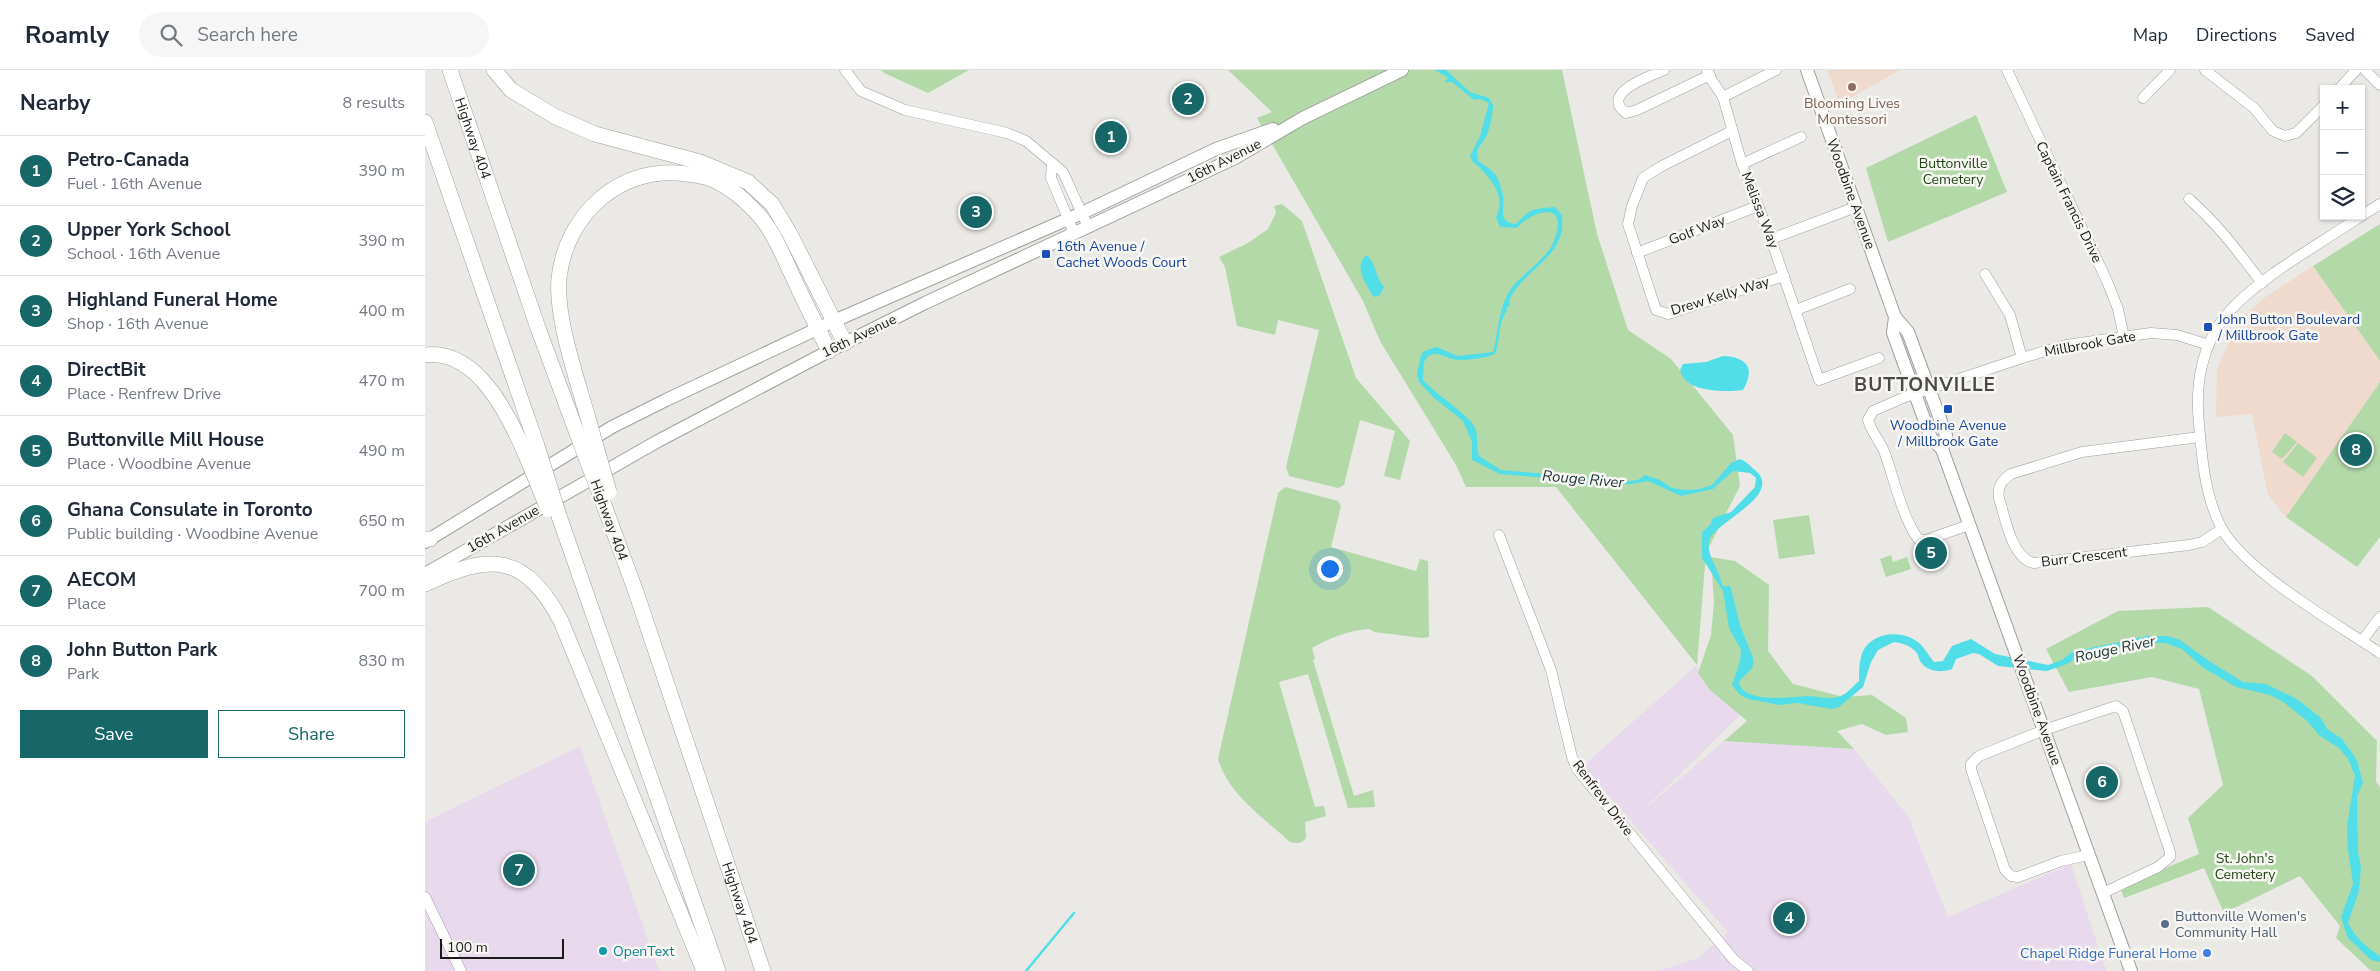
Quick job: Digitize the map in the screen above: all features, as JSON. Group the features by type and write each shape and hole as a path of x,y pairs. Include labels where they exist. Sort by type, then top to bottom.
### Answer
{"highway":[{"name":"Highway 404","path":"450,70 538,328 585,433 636,592 763,971"},
{"path":"494,70 511,90 556,117 595,134 701,162 748,182 772,204 786,226 845,343"},
{"path":"425,122 531,449 556,518 569,546 718,971"},
{"path":"585,433 563,325 559,279 567,245 579,221 595,203 616,186 642,175 674,172 716,180 734,192 756,212 775,240 829,351"},
{"path":"425,355 456,360 485,382 531,449"},
{"path":"425,584 464,568 490,564 515,569 533,580 548,597 561,621 703,971"}],"main road":[{"name":"16th Avenue","path":"425,574 650,445 829,351 1235,158 1303,118 1402,70"},
{"name":"Woodbine Avenue","path":"1807,70 1895,317 1908,332 1946,435 1941,449"},
{"name":"16th Avenue","path":"427,540 612,427 818,328 1082,213 1216,149 1303,118"},
{"name":"Woodbine Avenue","path":"1895,317 1893,333 1931,438 1941,449 2131,971"}],"street":[{"path":"845,70 861,91 905,110 1007,133 1026,141 1063,172 1088,227"},
{"path":"1664,70 1625,88 1620,95 1619,103 1621,109 1626,113 1637,110 1709,73"},
{"path":"1723,97 1776,70"},
{"name":"Captain Francis Drive","path":"2007,70 2107,281 2118,309 2124,337"},
{"path":"2143,98 2170,70"},
{"path":"2205,70 2254,108 2273,131 2285,136 2296,133 2320,109"},
{"path":"2343,85 2356,70"},
{"path":"2365,70 2380,85"},
{"name":"Melissa Way","path":"1709,73 1723,97 1742,164 1771,238 1819,380 1879,358"},
{"name":"Drew Kelly Way","path":"1732,131 1643,178 1632,206 1628,224 1656,310 1668,314 1784,276"},
{"path":"1742,164 1801,137"},
{"path":"1052,164 1051,178 1075,233"},
{"path":"2189,199 2221,230 2262,283"},
{"path":"2365,213 2380,204"},
{"name":"Golf Way","path":"1637,253 1758,206"},
{"path":"1771,238 1856,207"},
{"path":"2355,220 2262,283 2239,301 2226,316 2209,346 2198,384 2197,405 2202,462 2210,498 2222,529 2249,560 2309,606 2380,653"},
{"path":"1985,274 2009,316 2022,358"},
{"path":"1796,310 1849,289"},
{"name":"Millbrook Gate","path":"1969,526 1926,540 1918,539 1912,530 1894,486 1877,434 1869,426 1868,420 1873,411 1916,393 2066,345 2151,334 2177,335 2209,346"},
{"name":"Burr Crescent","path":"2200,437 2070,455 2011,474 2003,479 2000,484 1999,498 2019,554 2026,562 2034,564 2189,545 2202,542 2222,529"},
{"name":"Renfrew Drive","path":"1499,535 1551,670 1572,757 1577,769 1734,960 1748,971"},
{"path":"2362,641 2380,617"},
{"path":"2088,855 2061,861 2018,877 2011,876 2005,870 1971,764 1979,756 2044,730 2116,706 2123,711 2167,840 2169,858 2158,866 2103,893"},
{"path":"425,897 461,971"}],"shaded area":[{"name":"Blooming Lives Montessori","path":"1827,70 1900,70 1840,104"},
{"path":"2313,266 2380,361 2380,382 2286,517 2268,495 2252,414 2216,417 2217,369 2238,322 2264,298"},
{"path":"1697,665 1698,673 1710,690 1740,715 1639,814 1724,741 1854,749 1908,816 1948,917 2071,864 2106,971 1659,971 1698,958 1728,932 1583,766"},
{"path":"580,746 659,971 425,971 425,822"}],"green space":[{"path":"881,70 969,70 928,93"},
{"path":"1228,70 1562,70 1597,234 1628,330 1671,359 1733,435 1740,486 1706,553 1697,665 1556,487 1466,487 1456,465 1380,341 1363,301 1257,118 1272,112"},
{"name":"Buttonville Cemetery","path":"1976,115 2007,192 1888,242 1866,168"},
{"path":"1282,204 1302,221 1356,378 1410,441 1400,480 1384,476 1395,431 1360,420 1344,485 1338,488 1289,476 1286,467 1319,330 1278,320 1275,335 1237,326 1225,267 1219,257 1248,243 1268,229 1276,213 1274,206"},
{"path":"2380,224 2380,361 2313,266"},
{"path":"2380,382 2380,537 2357,567 2286,517"},
{"path":"2285,433 2297,442 2282,459 2272,452"},
{"path":"2298,443 2317,458 2303,477 2283,462"},
{"path":"1285,487 1338,501 1341,506 1331,547 1416,571 1420,559 1428,561 1429,637 1422,638 1374,632 1370,629 1340,635 1312,648 1315,659 1313,660 1354,796 1373,790 1375,807 1348,808 1308,674 1279,682 1315,807 1324,806 1326,816 1305,822 1306,838 1297,843 1290,842 1248,805 1230,783 1218,759 1278,493"},
{"path":"1809,515 1815,554 1779,559 1773,520"},
{"path":"1891,555 1893,562 1907,557 1911,569 1886,577 1880,559"},
{"path":"1711,557 1735,561 1769,585 1768,651 1793,684 1844,697 1872,695 1906,718 1908,732 1886,735 1862,724 1837,731 1854,749 1724,741 1747,721 1710,690 1698,673 1711,635 1714,602"},
{"name":"St. John's Cemetery","path":"2208,607 2312,676 2377,741 2376,782 2380,787 2380,971 2371,971 2336,938 2340,926 2300,876 2224,913 2204,868 2124,898 2120,887 2199,854 2188,818 2223,785 2199,689 2152,677 2069,692 2046,649 2118,611"}],"water":[{"name":"Rouge River","path":"1435,70 1446,70 1470,92 1489,98 1493,105 1489,129 1477,153 1479,162 1491,170 1501,186 1503,214 1506,221 1516,224 1529,212 1555,207 1562,215 1562,232 1557,244 1544,261 1521,283 1509,301 1510,305 1507,307 1501,322 1495,354 1487,357 1459,360 1436,354 1428,357 1424,362 1423,380 1467,417 1475,428 1479,456 1501,470 1628,481 1638,480 1645,475 1660,480 1672,488 1686,490 1700,489 1712,485 1731,463 1740,459 1755,470 1762,479 1761,489 1745,508 1723,525 1709,541 1711,558 1722,585 1727,587 1728,585 1731,588 1740,625 1753,658 1753,666 1739,682 1742,689 1749,694 1769,698 1807,696 1834,698 1841,696 1859,681 1861,657 1870,642 1886,635 1904,635 1912,638 1919,643 1934,662 1943,661 1952,646 1971,639 1995,654 2048,665 2062,660 2072,652 2147,636 2167,636 2180,640 2243,682 2266,684 2297,699 2321,718 2327,729 2341,738 2357,761 2363,783 2357,796 2358,852 2361,867 2359,891 2348,923 2362,942 2380,956 2380,962 2371,960 2348,938 2341,917 2353,884 2347,826 2355,776 2348,759 2339,748 2320,736 2306,720 2282,701 2270,695 2236,687 2202,667 2182,649 2165,643 2148,643 2079,656 2067,664 2047,671 1998,666 1979,654 1973,653 1956,659 1952,669 1939,671 1923,665 1917,653 1910,647 1894,642 1878,650 1871,662 1863,687 1839,707 1832,709 1797,703 1780,705 1748,699 1740,695 1732,685 1740,661 1741,650 1729,628 1723,591 1702,558 1702,532 1710,525 1713,518 1731,512 1755,487 1756,478 1750,473 1733,471 1713,489 1681,496 1648,481 1632,484 1585,485 1568,480 1500,474 1472,460 1472,442 1463,421 1433,397 1419,382 1417,374 1422,353 1437,347 1457,356 1493,352 1506,297 1516,283 1542,258 1553,244 1558,224 1556,217 1552,213 1546,212 1531,217 1517,228 1500,227 1496,217 1500,203 1497,190 1470,156 1480,136 1489,103 1480,99 1474,100 1452,82 1444,82 1448,78"},
{"path":"1365,256 1368,256 1371,260 1384,287 1380,295 1375,297 1362,276 1361,265"},
{"path":"1723,356 1738,359 1747,365 1749,376 1743,390 1716,391 1697,387 1683,378 1680,370 1683,364 1706,362"}],"waterway":[{"path":"1026,971 1074,913"}],"place":[{"name":"Blooming Lives Montessori","path":"1852,87"},
{"name":"Upper York School","path":"1188,99"},
{"name":"Petro-Canada","path":"1111,137"},
{"name":"Highland Funeral Home","path":"976,212"},
{"name":"16th Avenue / Cachet Woods Court","path":"1046,254"},
{"name":"John Button Boulevard / Millbrook Gate","path":"2208,327"},
{"name":"Woodbine Avenue / Millbrook Gate","path":"1948,409"},
{"name":"John Button Park","path":"2356,450"},
{"name":"Buttonville Mill House","path":"1931,553"},
{"name":"Ghana Consulate in Toronto","path":"2102,782"},
{"name":"AECOM","path":"519,870"},
{"name":"DirectBit","path":"1789,918"},
{"name":"Buttonville Women's Community Hall","path":"2165,924"},
{"name":"OpenText","path":"603,951"},
{"name":"Chapel Ridge Funeral Home","path":"2207,953"}],"district":[{"name":"BUTTONVILLE","path":"1925,385"}]}
